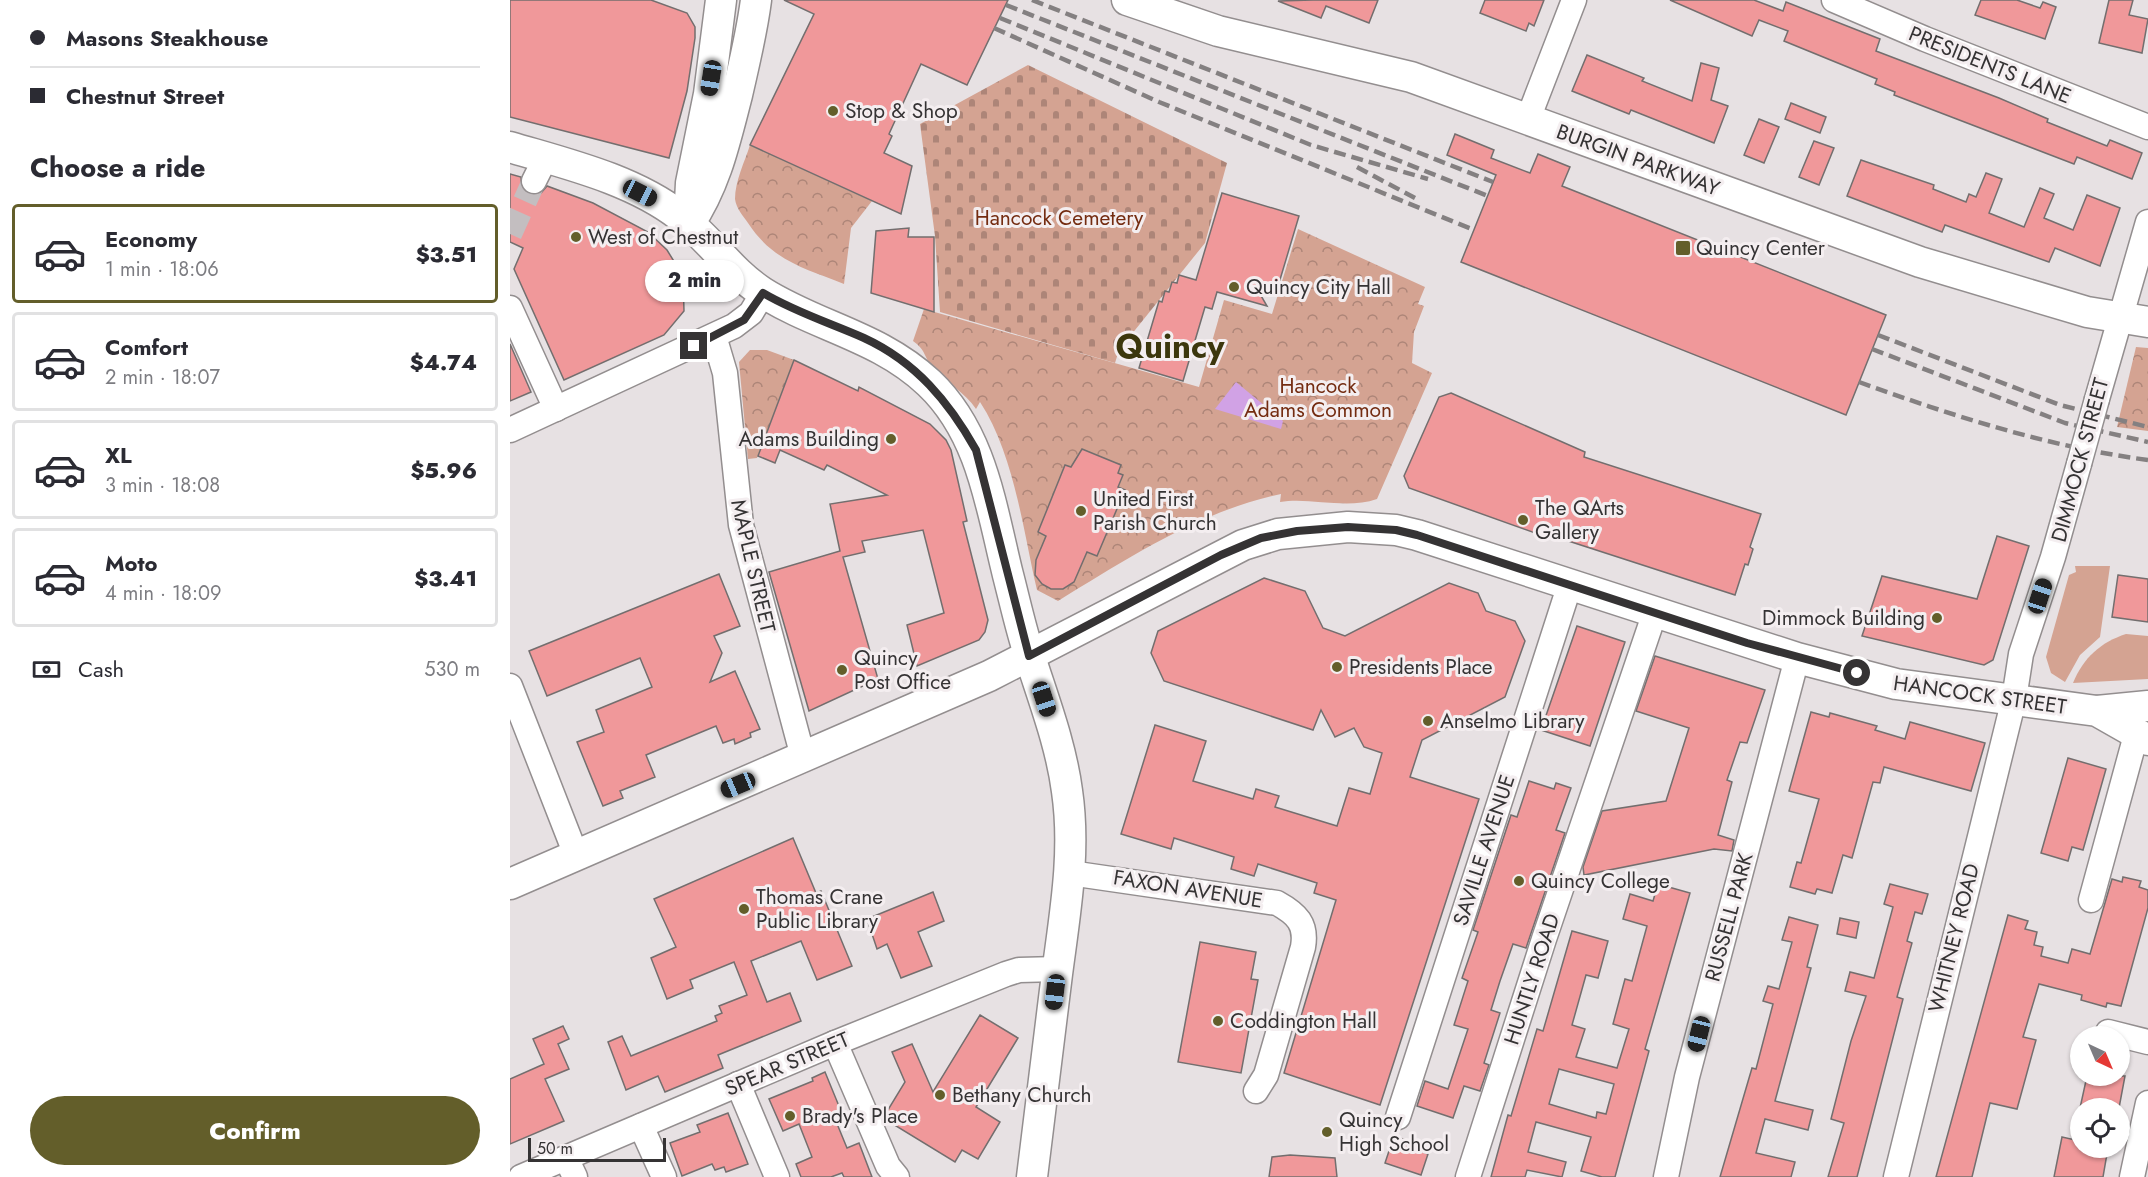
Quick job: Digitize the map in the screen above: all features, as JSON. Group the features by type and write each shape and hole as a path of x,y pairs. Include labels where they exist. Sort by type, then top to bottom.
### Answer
{"main road":[{"path":"689,224 691,183 709,94 721,0"},
{"name":"BURGIN PARKWAY","path":"1127,0 1218,31 1411,77 1893,254 2086,312 2134,320"},
{"path":"689,224 709,190 722,155 749,42 752,2"},
{"path":"510,147 540,169 640,193 667,207 689,224 726,263 763,293 791,308 862,337 901,359 935,389 965,430 976,450 1029,656 1060,752 1068,792 1070,873 1032,1177"},
{"name":"HANCOCK STREET","path":"510,884 1029,656 1221,555 1261,538 1297,531 1348,527 1396,530 1797,658 1896,684 2097,711 2142,738"},
{"path":"2097,711 2148,706"}],"street":[{"path":"1528,119 1574,0"},
{"name":"PRESIDENTS LANE","path":"1834,0 1925,39 2148,127"},
{"name":"DIMMOCK STREET","path":"2014,699 2021,654 2053,557 2097,399 2134,320 2148,222"},
{"path":"510,430 744,320 763,293"},
{"path":"510,308 556,409"},
{"name":"MAPLE STREET","path":"714,336 725,373 741,525 803,757"},
{"name":"SAVILLE AVENUE","path":"1398,1117 1570,584"},
{"name":"HUNTLY ROAD","path":"1468,1177 1544,939 1655,612"},
{"name":"RUSSELL PARK","path":"1666,1177 1687,1077 1797,658"},
{"path":"510,686 576,855"},
{"name":"WHITNEY ROAD","path":"1896,1177 2014,699"},
{"path":"2091,900 2142,738"},
{"name":"FAXON AVENUE","path":"1070,873 1277,903 1300,920 1305,933 1303,947 1266,1075 1256,1091"},
{"name":"SPEAR STREET","path":"522,1177 570,1167 641,1126 835,1043 1006,974 1019,970 1058,969"},
{"path":"2130,1038 2148,1042"},
{"path":"835,1043 888,1166 897,1177"},
{"path":"738,1084 777,1177"},
{"path":"2132,1177 2148,1102"},
{"path":"641,1126 664,1177"}],"green space":[{"name":"Hancock Cemetery","path":"1028,65 1227,163 1205,243 1119,350 1115,363 940,312 935,236 920,124"},
{"path":"750,145 872,201 851,228 844,284 803,268 779,255 758,236 742,215 738,209 735,192"},
{"name":"Hancock Adams Common","path":"1298,229 1425,287 1418,304 1424,306 1414,332 1412,363 1432,373 1377,499 1353,503 1280,502 1281,494 1251,502 1193,524 1165,538 1058,601 1037,590 1016,493 992,423 980,402 976,409 932,367 923,351 913,341 924,309 1199,387 1224,300 1272,314"},
{"path":"2136,347 2148,348 2148,431 2117,427"},
{"path":"750,350 767,350 794,360 757,458 748,459 739,362"},
{"path":"2075,566 2110,566 2100,637 2080,655 2065,682 2051,673 2046,657 2069,575 2076,572"},
{"path":"2126,634 2148,636 2148,679 2073,683 2082,666 2094,652"}],"shaded area":[{"path":"1236,382 1283,421 1281,429 1215,409"}],"building":[{"path":"510,0 651,0 687,13 695,27 695,38 687,91 669,158 510,117"},
{"path":"784,0 1008,0 967,85 921,64 889,134 892,136 884,153 912,166 901,214 750,145 814,14"},
{"path":"1378,0 1369,23 1326,6 1321,18 1278,1"},
{"path":"1485,0 1544,0 1534,26 1529,23 1526,31 1480,13"},
{"path":"1670,0 1754,0 1783,11 1786,2 1880,39 1876,51 1999,98 2048,119 2047,122 2107,146 2110,140 2142,153 2132,179 2077,157 2074,164 1894,95 1895,92 1875,84 1877,79 1784,41 1788,31 1759,20 1752,36"},
{"path":"1981,0 2017,0 2040,8 2043,2 2056,7 2045,39 1975,15"},
{"path":"2109,0 2133,0 2129,15 2148,19 2142,53 2099,43"},
{"path":"1587,55 1644,78 1642,81 1692,101 1701,63 1719,68 1711,100 1728,106 1714,143 1631,110 1629,114 1572,91"},
{"path":"1791,103 1826,117 1820,133 1785,119"},
{"path":"1759,119 1779,127 1764,163 1744,155"},
{"path":"1455,134 1494,150 1491,158 1530,173 1538,154 1570,167 1562,186 1886,315 1846,415 1461,262 1496,175 1447,155"},
{"path":"1814,141 1834,148 1819,185 1799,177"},
{"path":"1861,160 1934,185 1933,189 1966,202 1969,194 1976,197 1986,173 2002,179 1989,213 2024,227 2040,188 2054,194 2044,218 2073,230 2087,195 2120,208 2100,266 2055,248 2049,262 1945,225 1942,232 1847,196"},
{"path":"510,174 521,177 522,188 528,194 541,193 547,186 593,203 648,232 667,250 683,276 684,311 664,335 564,380 514,269 523,248 510,242"},
{"name":"Quincy City Hall","path":"1222,193 1299,216 1276,293 1256,287 1267,306 1217,292 1212,309 1205,307 1183,381 1139,368 1159,301 1162,302 1165,291 1169,292 1172,282 1177,283 1179,275 1196,280"},
{"path":"909,228 908,237 934,237 934,312 871,293 876,231"},
{"path":"510,344 531,392 510,401"},
{"path":"794,360 858,391 859,387 930,424 946,440 951,450 967,521 963,522 988,620 985,632 979,640 917,666 907,625 944,613 923,530 862,541 865,552 843,557 878,679 809,711 769,572 840,551 830,504 887,495 827,465 824,470 780,450 775,463 758,456"},
{"path":"1451,393 1585,452 1584,457 1761,514 1750,547 1753,549 1748,565 1745,564 1735,595 1556,537 1555,540 1409,488 1404,476 1439,397"},
{"name":"United First Parish Church","path":"1082,449 1121,465 1118,473 1123,475 1118,487 1125,490 1097,556 1087,552 1074,582 1063,589 1051,589 1042,584 1035,575 1036,560 1046,536 1038,532 1065,465 1071,467"},
{"name":"Dimmock Building","path":"1997,536 2029,546 1993,660 1984,665 1862,636 1882,576 1977,599"},
{"path":"719,574 740,626 714,636 722,653 710,682 735,671 760,729 750,733 751,737 735,744 734,739 723,743 716,726 646,755 655,777 620,791 623,798 603,806 577,742 604,732 596,710 652,687 640,658 547,696 529,651"},
{"path":"2118,575 2148,579 2148,622 2112,617"},
{"path":"1264,578 1305,591 1323,628 1345,636 1449,583 1478,593 1486,611 1515,621 1525,641 1505,697 1422,740 1410,777 1479,799 1380,1105 1284,1073 1336,900 1314,893 1317,883 1258,864 1254,876 1231,869 1234,857 1174,838 1171,849 1121,834 1155,725 1206,741 1193,781 1253,799 1256,789 1279,796 1275,807 1337,826 1349,788 1370,794 1382,753 1364,747 1354,728 1335,737 1321,710 1313,730 1164,681 1151,653 1158,631"},
{"path":"1577,626 1625,642 1590,746 1541,730"},
{"path":"1655,656 1765,690 1747,743 1740,742 1727,780 1732,782 1718,835 1734,840 1732,851 1714,849 1584,875 1583,867 1602,811 1666,801 1689,728 1636,711"},
{"path":"1811,712 1829,717 1830,713 1877,726 1875,730 1905,739 1910,722 1985,743 1971,791 1884,767 1880,783 1873,782 1852,858 1843,855 1832,893 1817,889 1815,894 1790,887 1797,862 1801,863 1819,799 1789,791"},
{"path":"2068,758 2106,769 2083,850 2072,847 2068,861 2041,853"},
{"path":"1529,781 1554,789 1556,783 1571,788 1556,830 1565,833 1526,948 1513,944 1500,981 1491,1010 1500,1013 1484,1063 1489,1065 1480,1091 1464,1086 1453,1118 1417,1106 1425,1081 1448,1089 1468,1029 1454,1025 1468,981 1462,978 1478,932 1473,930 1511,815 1517,817"},
{"name":"Thomas Crane Public Library","path":"793,838 816,893 821,891 852,966 817,980 801,941 751,961 767,1002 790,993 801,1021 718,1055 723,1068 665,1092 658,1076 626,1090 608,1042 622,1036 631,1056 717,1021 715,1016 722,1013 719,1006 747,995 734,962 690,980 693,988 667,999 651,958 676,947 654,899"},
{"path":"2123,877 2141,881 2139,887 2148,890 2148,908 2121,1006 2107,1003 2106,1007 2081,1000 2082,995 2039,984 2023,1037 2036,1040 2017,1109 1990,1103 1972,1177 1936,1177 2008,915 2028,921 2025,929 2037,932 2034,945 2043,947 2041,956 2068,963 2072,949 2090,954 2112,879 2122,882"},
{"path":"1658,884 1690,893 1645,1049 1649,1051 1615,1177 1602,1177 1581,1171 1591,1137 1536,1122 1528,1152 1566,1162 1562,1177 1527,1170 1525,1177 1491,1177 1508,1115 1511,1116 1537,1029 1543,1031 1572,931 1608,941 1598,978 1586,975 1572,1025 1585,1029 1576,1057 1617,1068 1629,1029 1613,1024 1625,979 1632,981 1647,926 1623,919 1630,894 1653,901","holes":["1559,1069 1614,1084 1606,1114 1597,1112 1596,1118 1549,1104"]},
{"path":"1890,884 1928,894 1922,914 1915,912 1907,941 1912,943 1897,997 1903,999 1857,1177 1828,1177 1844,1123 1831,1119 1851,1041 1866,996 1845,991 1850,972 1874,978 1893,907 1884,904"},
{"path":"933,892 944,921 918,932 932,966 901,978 887,944 877,949 867,919"},
{"path":"1789,917 1818,925 1807,967 1811,968 1775,1101 1813,1110 1808,1130 1765,1119 1756,1153 1795,1162 1791,1177 1720,1177 1752,1068 1756,1069 1773,1004 1763,1001 1768,986 1779,989 1792,942 1782,940"},
{"path":"1840,918 1859,922 1856,938 1837,934"},
{"name":"Coddington Hall","path":"1200,942 1256,952 1251,979 1258,980 1241,1073 1178,1062"},
{"name":"Bethany Church","path":"980,1015 1018,1038 976,1107 1000,1122 978,1159 962,1150 955,1162 883,1118 905,1082 892,1052 912,1044 933,1092"},
{"path":"563,1026 569,1039 558,1044 569,1069 545,1079 564,1121 510,1144 510,1079 544,1064 533,1039"},
{"path":"825,1072 841,1111 833,1114 847,1148 859,1143 872,1177 844,1177 842,1173 831,1177 801,1177 796,1164 812,1157 799,1124 783,1131 769,1099 813,1081 812,1078"},
{"path":"2085,1086 2123,1086 2121,1098 2082,1098"},
{"path":"728,1113 748,1164 726,1172 724,1167 715,1170 712,1164 682,1176 670,1143 700,1132 697,1125"},
{"path":"1394,1136 1409,1141 1407,1146 1428,1154 1421,1175 1385,1163"},
{"path":"2062,1137 2070,1139 2070,1158 2106,1158 2103,1177 2054,1177"},
{"path":"1290,1155 1335,1158 1337,1177 1269,1177 1272,1157"}],"tunnel":[{"path":"510,234 534,181"}],"railway":[{"path":"1032,0 1493,182"},
{"path":"1006,5 1488,196"},
{"path":"1000,18 1311,145 1428,179"},
{"path":"994,28 1159,102 1474,230"},
{"path":"1357,167 1415,198"},
{"path":"1878,335 2060,405 2148,427"},
{"path":"1872,349 2065,423 2148,442"},
{"path":"1859,382 1930,407 2038,439 2148,460"}],"place":[{"name":"Stop & Shop","path":"833,111"},
{"name":"West of Chestnut","path":"576,237"},
{"name":"Quincy Center","path":"1683,248"},
{"name":"Quincy City Hall","path":"1234,287"},
{"name":"Adams Building","path":"891,439"},
{"name":"United First Parish Church","path":"1081,511"},
{"name":"The QArts Gallery","path":"1523,520"},
{"name":"Dimmock Building","path":"1937,618"},
{"name":"Presidents Place","path":"1337,667"},
{"name":"Quincy Post Office","path":"842,670"},
{"name":"Anselmo Library","path":"1428,721"},
{"name":"Quincy College","path":"1519,881"},
{"name":"Thomas Crane Public Library","path":"744,909"},
{"name":"Coddington Hall","path":"1218,1021"},
{"name":"Bethany Church","path":"940,1095"},
{"name":"Brady's Place","path":"790,1116"},
{"name":"Quincy High School","path":"1327,1132"}],"district":[{"name":"Quincy","path":"1170,346"}],"route":[{"path":"694,346 744,320 763,293 791,308 862,337 901,359 929,383 942,397 976,450 1029,656 1221,555 1261,538 1297,531 1371,527 1417,535 1747,643 1857,673"}]}
